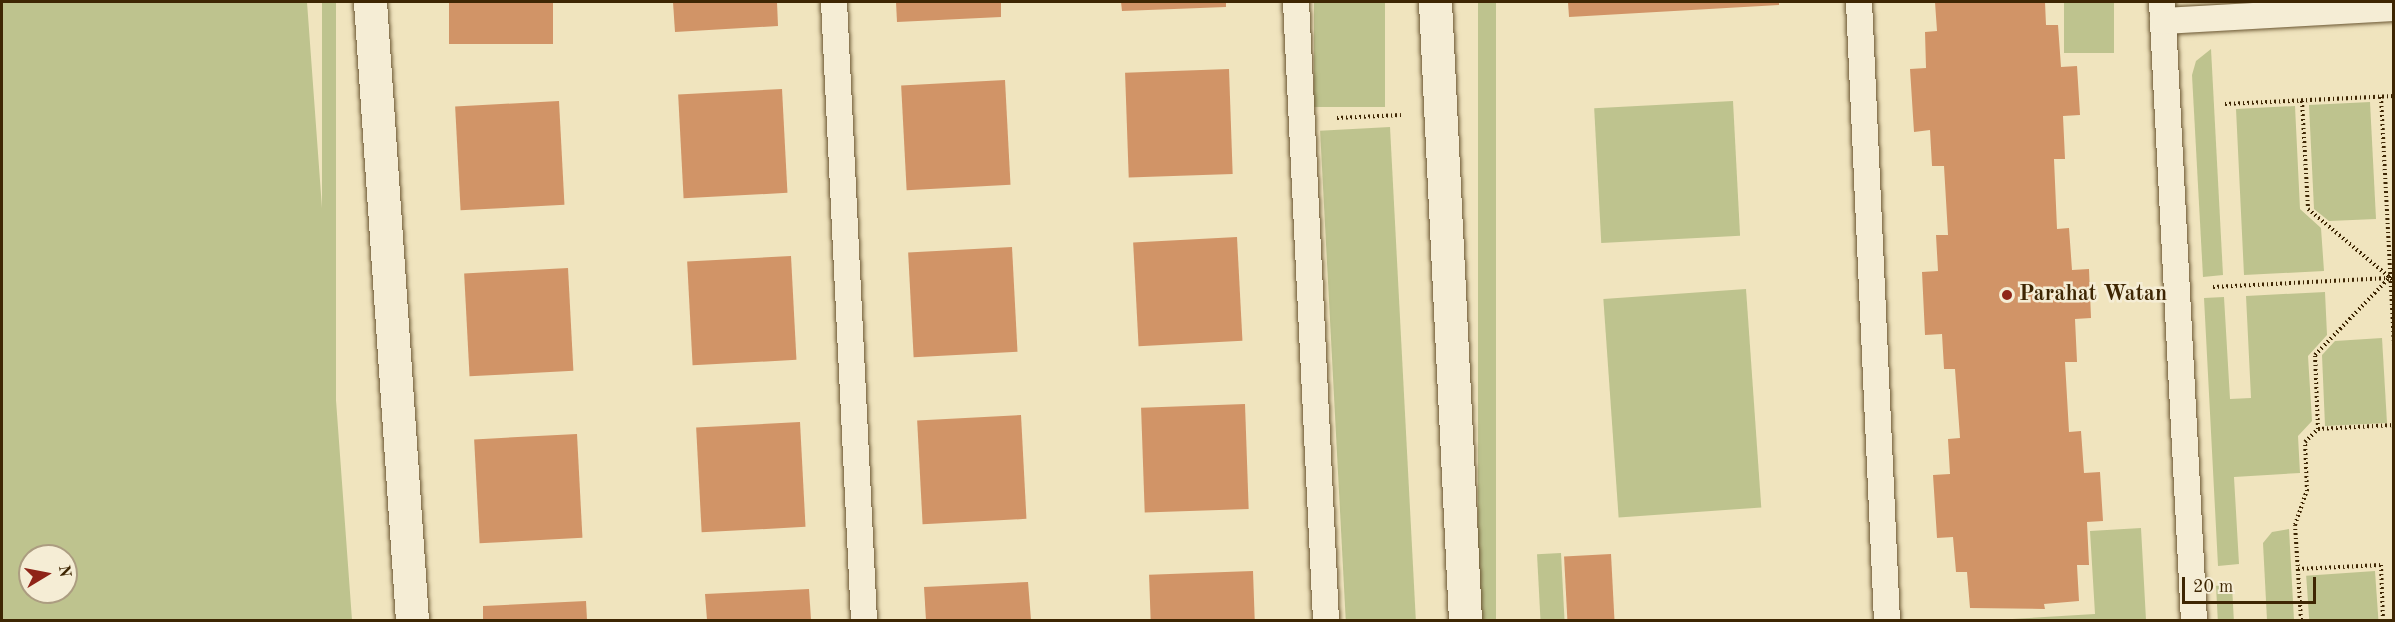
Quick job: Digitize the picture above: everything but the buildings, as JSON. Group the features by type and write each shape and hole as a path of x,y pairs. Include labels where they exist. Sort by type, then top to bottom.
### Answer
{"street":[{"path":"370,2 412,621"},
{"path":"1435,2 1465,621"}],"lane":[{"path":"834,2 864,621"},
{"path":"1296,2 1326,621"},
{"path":"1858,2 1887,621"},
{"path":"2194,621 2162,11 2394,8"}],"path":[{"path":"2225,104 2394,96"},
{"path":"2381,97 2393,277 2394,347"},
{"path":"2302,101 2307,208 2393,277"},
{"path":"1331,118 1390,115"},
{"path":"2177,288 2393,277"},
{"path":"2318,429 2315,355 2393,277"},
{"path":"2301,621 2295,525 2307,491 2305,442 2318,429 2394,425"},
{"path":"2298,569 2381,565 2384,621"}],"green space":[{"path":"2,2 307,2 352,620 2,620"},
{"path":"322,2 336,2 336,620 322,620"},
{"path":"1314,2 1385,2 1385,107 1314,107"},
{"path":"1478,2 1496,2 1496,620 1478,620"},
{"path":"2064,2 2114,2 2114,53 2064,53"},
{"path":"2211,49 2223,275 2203,277 2192,75 2196,61"},
{"path":"1733,101 1740,236 1601,243 1594,108"},
{"path":"2370,102 2376,219 2329,221 2314,209 2309,105"},
{"path":"2295,106 2300,209 2321,228 2324,271 2244,275 2236,109"},
{"path":"1390,127 1416,620 1346,620 1320,131"},
{"path":"1746,289 1761,507 1619,517 1603,299"},
{"path":"2325,292 2327,335 2308,356 2312,421 2298,436 2300,473 2234,477 2239,564 2218,566 2204,298 2224,297 2230,399 2251,398 2246,296"},
{"path":"2382,338 2387,423 2325,426 2322,355 2335,341"},
{"path":"2141,528 2146,620 1995,620 2095,614 2090,531"},
{"path":"2289,529 2294,620 2267,620 2263,543 2272,532"},
{"path":"1561,553 1565,620 1540,620 1537,554"},
{"path":"2375,571 2378,620 2309,620 2306,576"},
{"path":"2232,585 2234,620 2218,620 2216,586"}],"place":[{"name":"Parahat Watan","path":"2007,295"}]}
